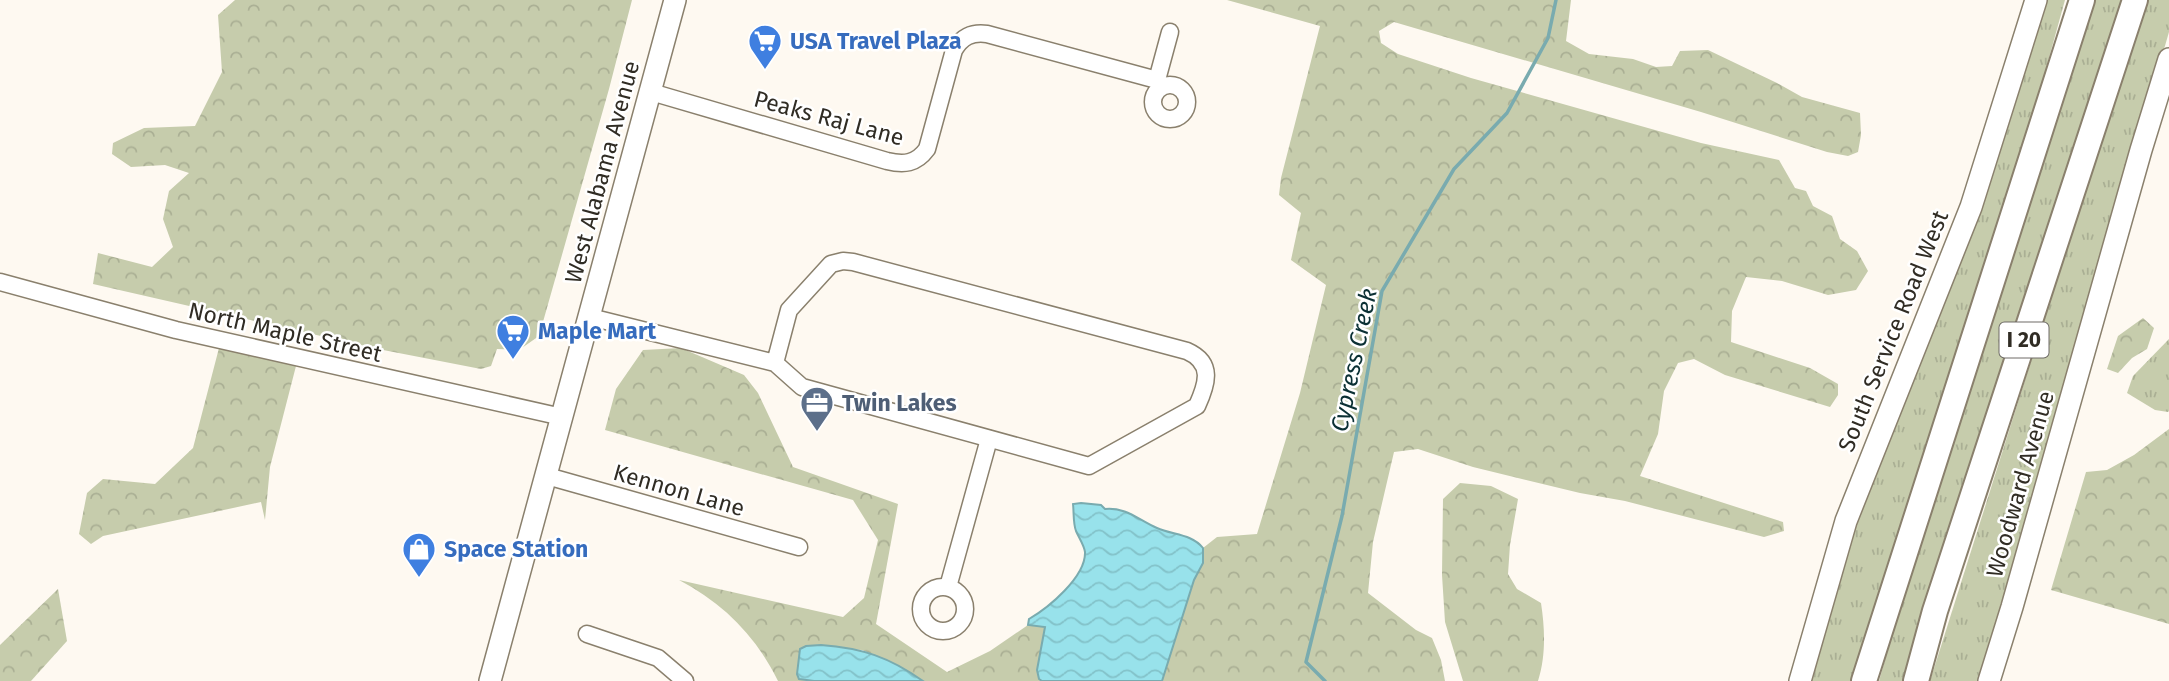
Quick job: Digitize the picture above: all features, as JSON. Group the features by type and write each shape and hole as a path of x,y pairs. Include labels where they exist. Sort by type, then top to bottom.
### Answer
{"highway":[{"name":"I 20","path":"1864,681 2082,0"},
{"name":"I 20","path":"1916,681 1935,611 2135,0"}],"main road":[{"name":"West Alabama Avenue","path":"490,681 675,0"},
{"name":"South Service Road West","path":"1800,681 1846,521 1971,207 2036,0"},
{"name":"Woodward Avenue","path":"1989,681 2169,59"}],"street":[{"name":"Peaks Raj Lane","path":"651,92 905,164 918,159 929,145 954,50 961,40 972,34 987,34 1159,83 1170,32"},
{"path":"590,317 775,363 802,387 1089,466 1197,406 1206,380 1205,367 1198,356 1187,351 843,261 831,264 789,310 775,363"},
{"name":"North Maple Street","path":"0,282 176,330 562,418"},
{"path":"948,587 989,439"},
{"name":"Kennon Lane","path":"547,477 799,547"},
{"path":"587,634 658,658 685,681"}],"green space":[{"path":"235,0 632,0 539,336 519,350 497,349 491,366 481,369 378,349 93,284 98,253 152,267 173,247 163,219 169,191 189,173 165,165 131,167 112,154 113,143 144,128 195,126 222,72 218,15"},
{"path":"1227,0 1571,0 1566,41 1589,54 1633,59 1656,67 1672,66 1680,51 1708,50 1802,97 1860,113 1861,135 1858,152 1848,156 1827,152 1394,22 1379,31 1381,43 1398,54 1471,78 1701,143 1779,160 1795,188 1806,191 1813,206 1832,216 1840,239 1857,251 1868,271 1856,290 1828,295 1782,281 1746,277 1732,311 1731,342 1810,368 1838,384 1838,395 1830,407 1725,375 1694,359 1678,363 1664,391 1658,434 1640,476 1783,522 1784,531 1764,537 1625,501 1473,467 1418,449 1394,452 1373,542 1368,593 1416,630 1432,638 1441,660 1445,681 1162,681 1194,580 1203,563 1203,548 1217,537 1257,534 1300,393 1326,285 1291,260 1301,213 1279,195 1320,26"},
{"path":"2041,0 2065,0 2026,141 1857,681 1805,681 1848,537"},
{"path":"2093,0 2124,0 1910,681 1879,681 1912,564"},
{"path":"2145,0 2169,0 2169,32 1981,681 1930,681"},
{"path":"2143,318 2154,328 2147,349 2132,358 2118,373 2107,369 2118,336"},
{"path":"2169,339 2168,412 2155,410 2127,393 2133,376"},
{"path":"219,348 296,366 270,467 265,520 261,502 103,536 91,544 79,534 87,493 103,479 155,484 193,448"},
{"path":"681,348 744,375 758,393 793,467 898,504 876,624 947,672 990,651 1028,625 1046,627 1037,670 1042,681 923,681 897,665 862,650 806,646 797,673 799,679 814,681 778,681 759,649 737,622 710,599 679,580 843,617 864,598 878,540 853,500 605,430 616,389 643,350"},
{"path":"2169,429 2169,624 2051,590 2086,472 2107,470 2134,455"},
{"path":"1460,483 1491,486 1518,499 1508,574 1517,589 1541,603 1544,642 1538,681 1463,681 1445,622 1442,575 1443,499"},
{"path":"58,589 67,641 31,681 0,681 0,645"}],"water":[{"path":"1081,503 1126,512 1157,528 1193,540 1203,548 1203,563 1194,580 1162,681 1039,679 1037,670 1045,627 1028,625 1029,619 1064,591 1084,562 1085,552 1075,528 1073,504"},
{"path":"821,645 875,655 923,681 799,679 797,674 800,649"}],"waterway":[{"name":"Cypress Creek","path":"1325,681 1306,662 1342,516 1382,291 1454,169 1507,113 1548,38 1556,0"}],"place":[{"name":"USA Travel Plaza","path":"765,71"},
{"name":"Maple Mart","path":"513,361"},
{"name":"Twin Lakes","path":"817,433"},
{"name":"Space Station","path":"419,579"}]}
